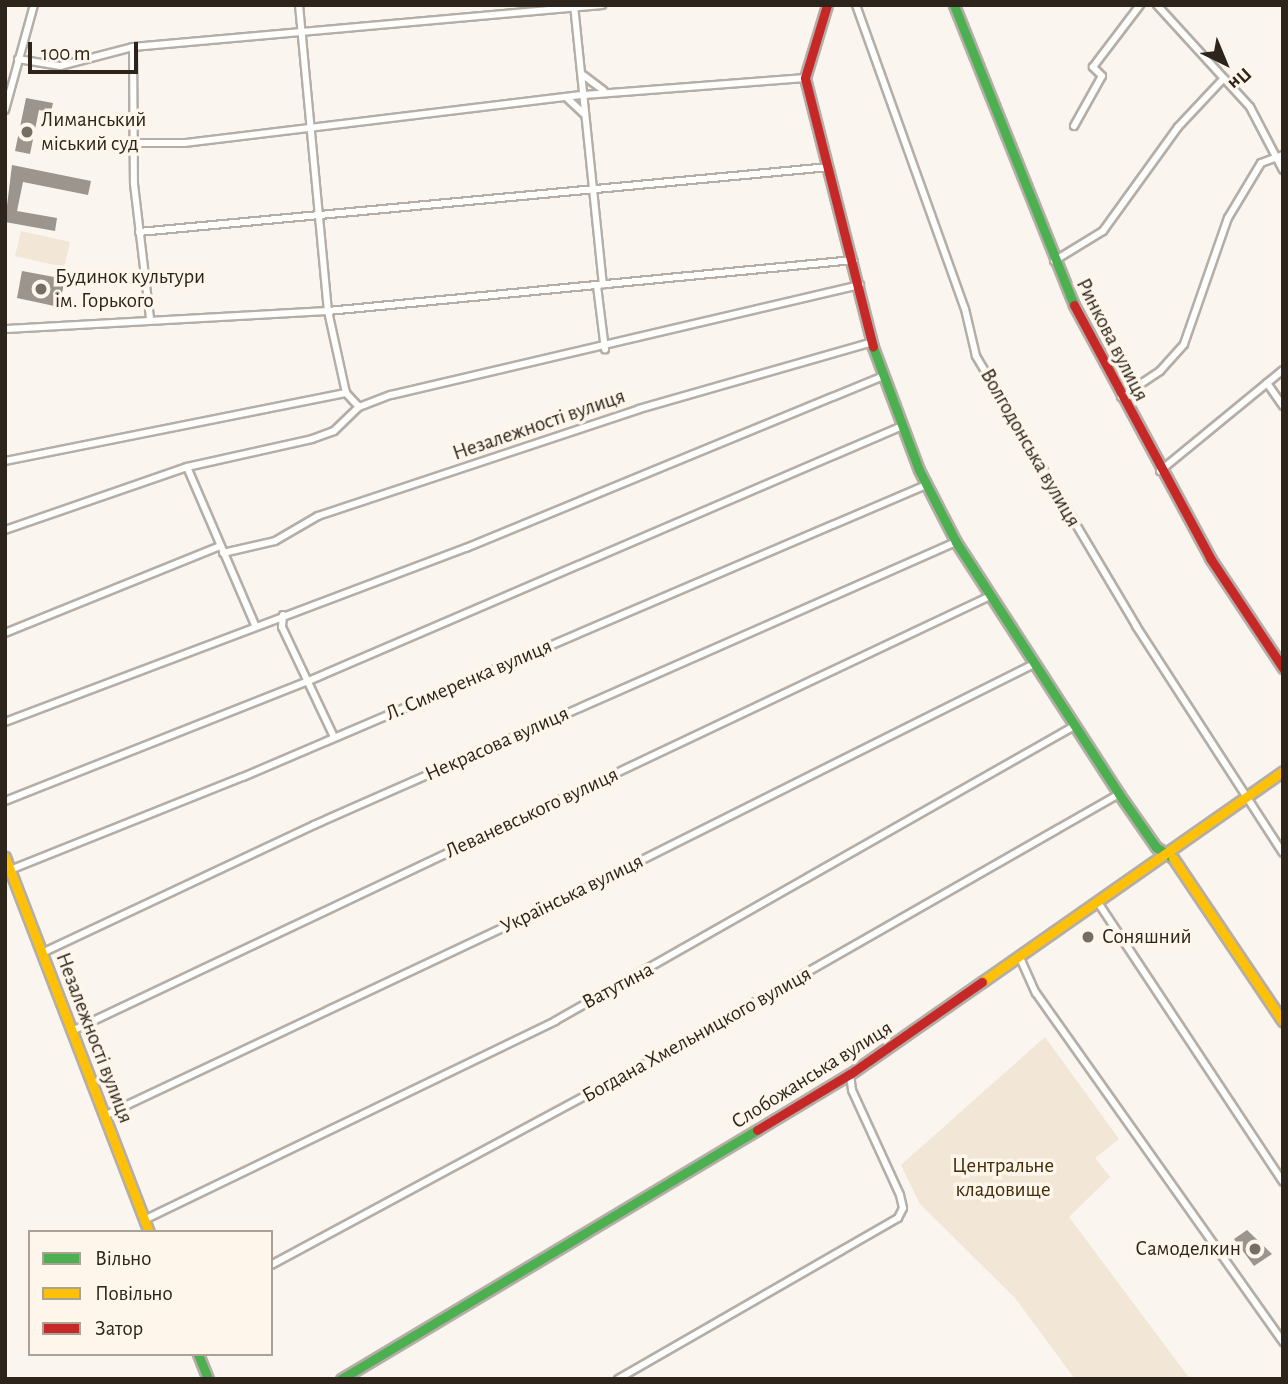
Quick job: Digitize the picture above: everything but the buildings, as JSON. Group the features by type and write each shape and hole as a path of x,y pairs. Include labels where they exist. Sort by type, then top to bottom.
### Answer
{"main road":[{"path":"827,5 805,78 855,260 881,377 926,485 956,542 1119,794 1156,847 1167,853 1283,1022"},
{"name":"Ринкова вулиця","path":"954,5 1086,336 1160,471 1283,668"},
{"name":"Слобожанська вулиця","path":"341,1379 850,1074 1021,960 1283,771"},
{"name":"Незалежності вулиця","path":"5,857 107,1115 148,1230"},
{"path":"199,1356 208,1379"}],"street":[{"path":"5,110 34,5"},
{"path":"299,5 328,311 346,393 359,407"},
{"path":"18,59 60,66 133,47 602,5"},
{"name":"Волгодонська вулиця","path":"856,5 965,309 976,356 1245,798 1283,853"},
{"path":"1074,126 1102,76 1093,67 1140,5"},
{"path":"1157,5 1250,107 1272,156 1283,170"},
{"path":"574,6 606,349"},
{"path":"133,47 139,232 150,317"},
{"path":"581,72 591,86 609,93"},
{"path":"134,142 185,143 562,97 805,78"},
{"path":"1054,261 1103,231 1178,127 1224,78"},
{"path":"562,97 577,103 585,118"},
{"path":"1121,397 1160,371 1184,344 1228,218 1251,175 1272,156 1283,155"},
{"path":"139,232 591,192 829,167"},
{"path":"5,329 150,317 328,311 855,260"},
{"path":"5,530 187,467 312,439 334,431 359,407 391,395 606,349 861,285"},
{"name":"Незалежності вулиця","path":"5,633 221,549 275,541 318,516 639,409 872,342"},
{"path":"1160,471 1283,370"},
{"path":"5,722 255,625 466,548 881,377"},
{"path":"1267,383 1283,406"},
{"path":"5,461 346,393"},
{"path":"5,801 306,682 902,426"},
{"path":"187,467 255,625"},
{"name":"Л. Симеренка вулиця","path":"10,870 334,737 926,485"},
{"name":"Некрасова вулиця","path":"42,953 351,808 956,542"},
{"name":"Леваневського вулиця","path":"74,1030 990,596"},
{"path":"283,615 282,627 334,737"},
{"name":"Українська вулиця","path":"107,1115 568,897 1034,664"},
{"name":"Ватутина","path":"144,1220 555,1021 1076,725"},
{"name":"Богдана Хмельницкого вулиця","path":"273,1264 666,1053 1119,794"},
{"path":"1099,904 1283,1182"},
{"path":"1021,960 1035,993 1283,1342"},
{"path":"618,1379 898,1217 903,1208 900,1195 857,1102 850,1074"}],"green space":[{"path":"21,231 70,242 64,267 15,256"},
{"name":"Центральне кладовище","path":"1045,1037 1119,1139 1095,1158 1110,1177 1069,1217 1190,1379 1075,1379 1015,1298 920,1204 901,1165"}],"traffic: fast":[{"path":"954,5 1074,305"},
{"path":"873,347 919,470 956,542 1119,794 1156,847 1173,858"},
{"path":"341,1379 757,1130"},
{"path":"199,1356 208,1379"}],"traffic: slow":[{"path":"982,982 1283,771"},
{"path":"5,857 148,1230"},
{"path":"1173,858 1283,1022"}],"traffic: jam":[{"path":"827,5 805,78 873,347"},
{"path":"1074,305 1210,558 1283,668"},
{"path":"757,1130 850,1074 982,982"}],"place":[{"name":"Лиманський міський суд","path":"27,132"},
{"name":"Будинок культури ім. Горького","path":"41,289"},
{"name":"Соняшний","path":"1088,937"},
{"name":"Самоделкин","path":"1255,1249"}]}
